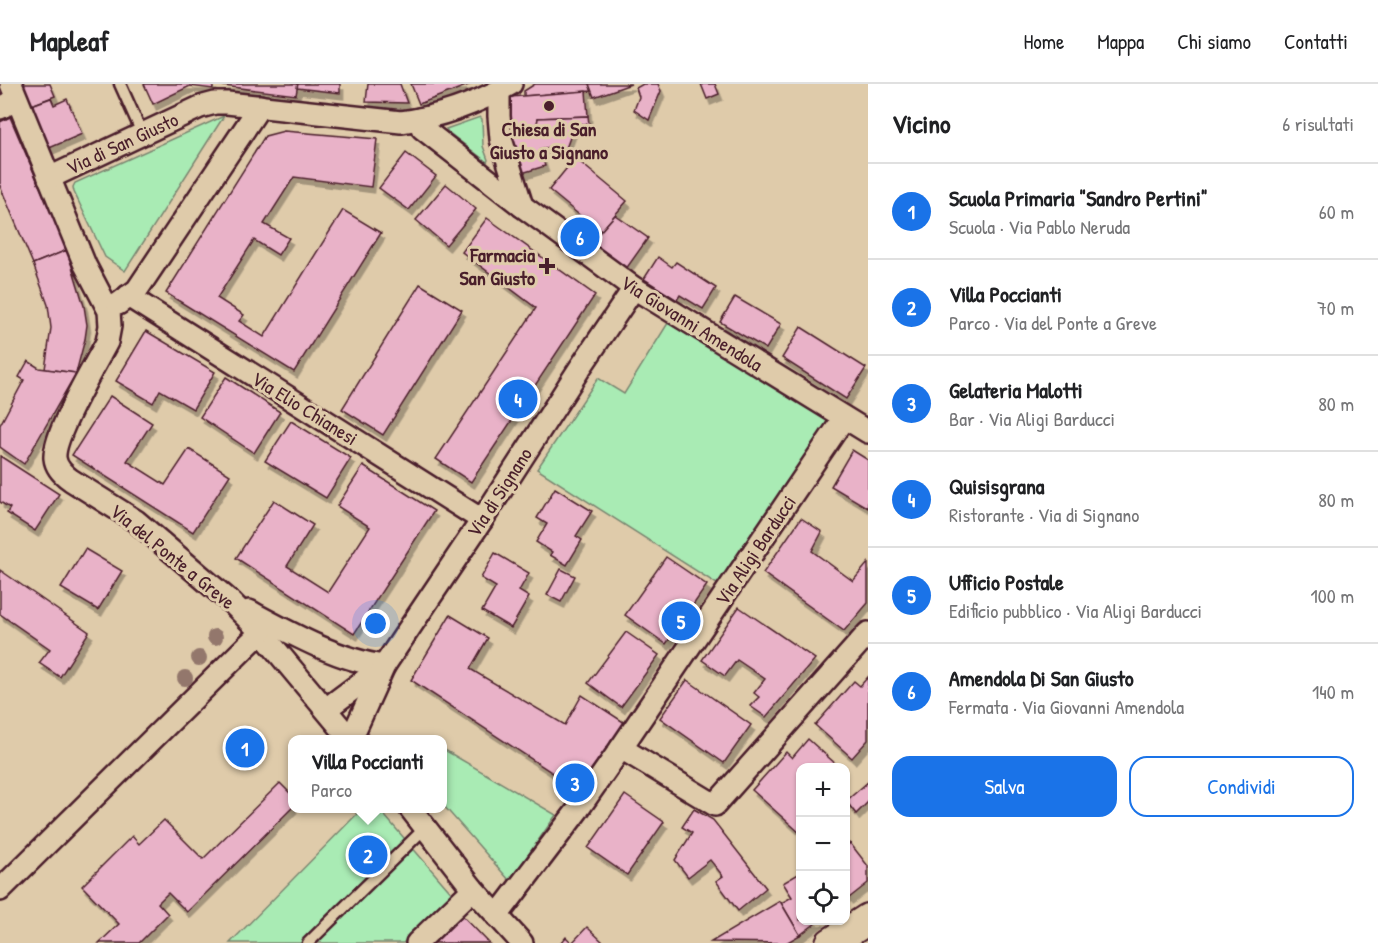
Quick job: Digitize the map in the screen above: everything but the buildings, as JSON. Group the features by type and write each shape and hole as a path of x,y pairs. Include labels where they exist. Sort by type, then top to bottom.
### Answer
{"main road":[{"path":"831,943 868,919"}],"street":[{"name":"Via di San Giusto","path":"49,178 142,133 200,107 215,103 410,120 468,104 505,88"},
{"path":"505,88 499,116 501,139 522,206"},
{"path":"9,97 49,178 85,265 109,311 137,290 260,106"},
{"name":"Via Giovanni Amendola","path":"410,120 634,288 868,432"},
{"name":"Via di Signano","path":"384,666 634,288"},
{"name":"Via Elio Chianesi","path":"128,296 482,520"},
{"name":"Via del Ponte a Greve","path":"109,311 110,326 106,342 62,430 56,447 55,459 58,468 71,480 136,521 232,603 261,632 348,735"},
{"name":"Via Aligi Barducci","path":"497,915 577,811 621,748 844,418"},
{"path":"232,603 278,627 347,658 384,666"},
{"path":"0,890 261,632"},
{"path":"621,748 715,805 868,633"},
{"path":"326,710 384,666"},
{"path":"353,735 384,666"},
{"path":"414,813 473,889 522,943"},
{"path":"417,943 473,889"}],"lane":[{"path":"120,84 142,133"},
{"path":"308,943 426,827"}],"green space":[{"path":"224,116 125,271 105,257 74,192 75,183"},
{"path":"480,117 482,119 483,146 487,162 446,129"},
{"path":"668,323 831,419 720,586 537,469 598,378 624,394"},
{"path":"447,751 556,815 510,881 447,810"},
{"path":"382,813 454,896 403,943 230,943 357,814"}],"place":[{"name":"Chiesa di San Giusto a Signano","path":"549,106"},
{"name":"Amendola Di San Giusto","path":"580,237"},
{"name":"Farmacia San Giusto","path":"547,266"},
{"name":"Quisisgrana","path":"518,399"},
{"name":"Ufficio Postale","path":"681,621"},
{"name":"Scuola Primaria \"Sandro Pertini\"","path":"245,748"},
{"name":"Gelateria Malotti","path":"575,783"},
{"name":"Villa Poccianti","path":"368,855"}]}
